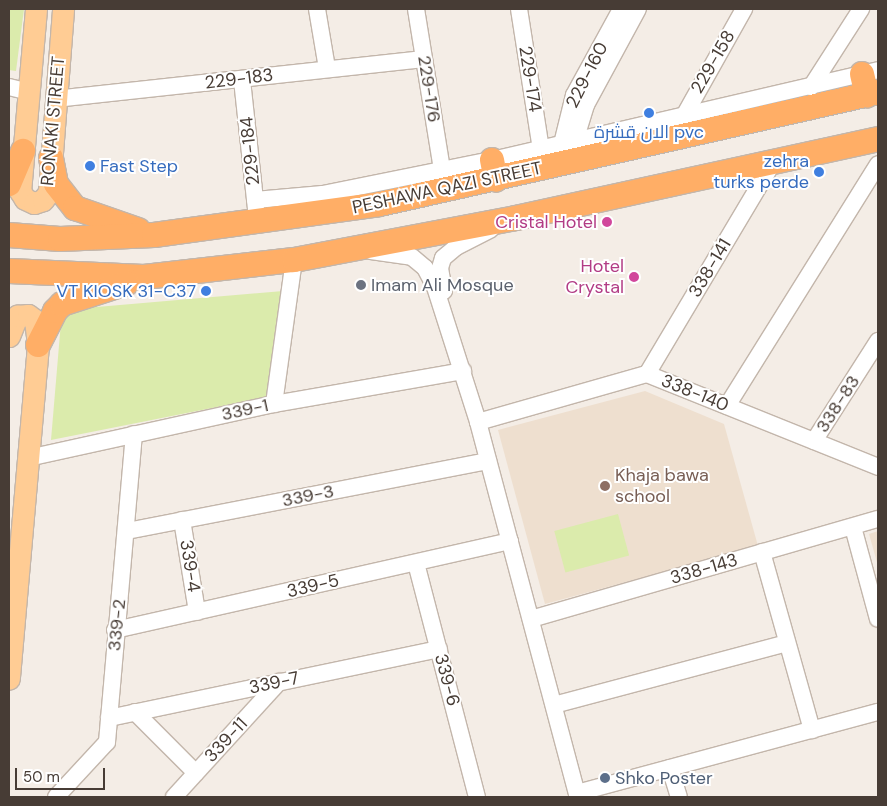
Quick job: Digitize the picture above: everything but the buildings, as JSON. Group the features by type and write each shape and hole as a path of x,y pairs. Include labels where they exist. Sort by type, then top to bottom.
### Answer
{"highway":[{"name":"PESHAWA QAZI STREET","path":"9,236 60,239 154,235 256,211 380,204 494,170 871,83"},
{"path":"9,271 144,277 294,260 516,218 878,139"},
{"path":"9,184 23,151"},
{"path":"51,158 56,184 75,208 154,235"},
{"path":"38,345 55,311 62,304 144,277"}],"main road":[{"name":"RONAKI STREET","path":"36,9 19,89 23,151 20,191 23,198 32,203 41,201 48,194 63,9"},
{"path":"9,336 14,319 28,315 36,322 38,345 9,679"}],"street":[{"path":"317,9 327,68"},
{"name":"229-176","path":"416,9 442,169"},
{"name":"229-174","path":"519,9 541,149"},
{"name":"229-160","path":"569,142 586,105 638,9"},
{"name":"229-158","path":"684,116 744,9"},
{"path":"811,88 861,9"},
{"name":"229-160","path":"569,142 574,95 617,12"},
{"name":"229-183","path":"55,99 242,80 327,68 424,59"},
{"name":"229-184","path":"242,80 256,211"},
{"path":"256,211 323,194 442,169 494,170 541,149 569,142 811,88 871,83"},
{"name":"338-141","path":"647,374 773,162"},
{"path":"727,406 878,164"},
{"path":"463,371 441,279 443,258 464,242 516,218"},
{"path":"348,249 404,254 425,268 435,287 478,422 578,795 878,712"},
{"path":"274,404 294,260"},
{"name":"338-83","path":"814,441 878,341"},
{"name":"339-1","path":"28,458 274,404 463,371"},
{"name":"338-140","path":"478,422 647,374 878,467"},
{"name":"339-2","path":"56,797 107,742 115,630 127,531 134,434"},
{"name":"339-3","path":"127,531 488,461"},
{"name":"338-143","path":"531,619 878,519"},
{"name":"339-4","path":"182,520 197,612"},
{"path":"852,527 878,619"},
{"name":"339-5","path":"115,630 510,542"},
{"path":"762,552 812,730"},
{"name":"339-6","path":"416,563 477,797"},
{"path":"554,704 787,643"},
{"name":"339-7","path":"109,718 439,648"},
{"name":"339-11","path":"174,797 279,682"},
{"path":"135,712 196,773"},
{"path":"670,768 679,797"}],"shaded area":[{"path":"645,391 724,424 758,546 545,604 498,430"},
{"path":"878,531 878,566 869,534"}],"green space":[{"path":"9,9 24,9 16,71 9,70"},
{"path":"283,291 267,397 51,440 62,310"},
{"path":"618,514 629,556 565,573 554,531"}],"place":[{"name":"الان قشرة pvc","path":"649,113"},
{"name":"Fast Step","path":"90,166"},
{"name":"zehra turks perde","path":"819,172"},
{"name":"Cristal Hotel","path":"607,222"},
{"name":"Hotel Crystal","path":"634,277"},
{"name":"Imam Ali Mosque","path":"361,285"},
{"name":"VT KIOSK 31-C37","path":"206,291"},
{"name":"Khaja bawa school","path":"605,486"},
{"name":"Shko Poster","path":"605,778"}]}
